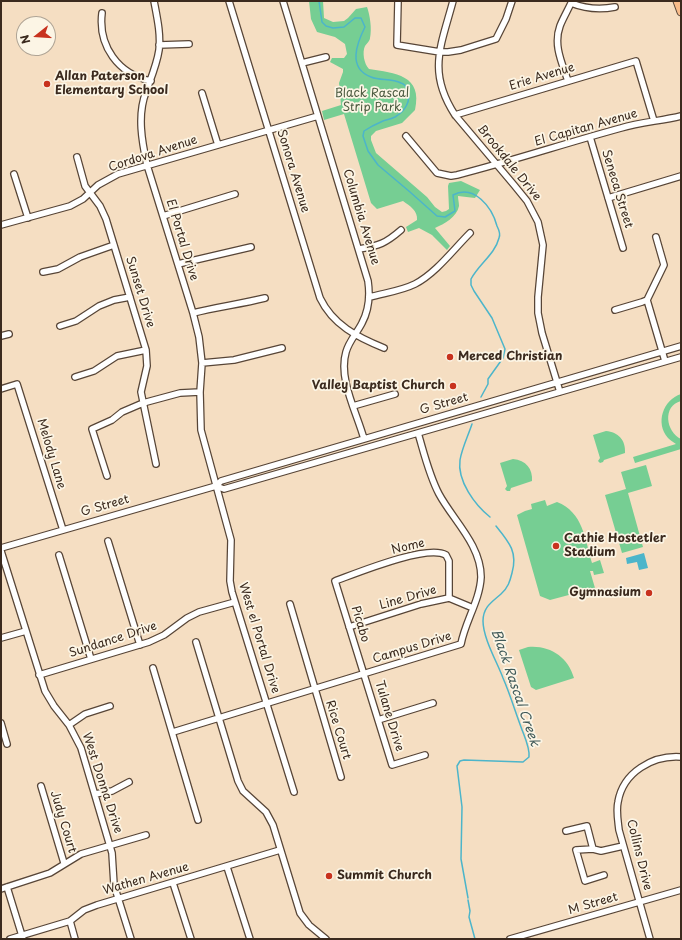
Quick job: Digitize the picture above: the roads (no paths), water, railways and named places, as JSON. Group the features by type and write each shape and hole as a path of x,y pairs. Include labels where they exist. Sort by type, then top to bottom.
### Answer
{"main road":[{"path":"678,1 681,12"}],"street":[{"name":"El Portal Drive","path":"154,1 158,24 159,45 157,59 144,101 142,138 147,165 193,313 199,338 202,363 200,392 201,430 216,486"},
{"name":"Sonora Avenue","path":"229,1 320,298 328,313 334,319 355,335 384,348"},
{"name":"Columbia Avenue","path":"283,1 368,281 370,297 365,317 349,343 345,353 344,364 345,379 364,439"},
{"path":"398,1 397,45 440,52 461,50 496,39 506,19 512,1"},
{"name":"Brookdale Drive","path":"453,1 440,52 440,83 448,103 455,115 527,201 538,222 543,245 538,313 542,332 560,392"},
{"path":"568,81 559,53 558,36 562,21 572,2 588,8 600,9 615,7"},
{"path":"102,13 101,28 103,37 113,58 130,74 151,81"},
{"path":"159,45 189,44"},
{"path":"302,64 326,57"},
{"name":"Erie Avenue","path":"455,115 636,61 654,121"},
{"path":"202,93 218,145"},
{"name":"Cordova Avenue","path":"1,225 70,206 79,201 98,185 118,174 318,116"},
{"name":"El Capitan Avenue","path":"406,136 437,173 451,176 497,165 642,122 667,120 681,116"},
{"name":"Seneca Street","path":"590,137 623,248"},
{"name":"Sunset Drive","path":"77,157 85,186 103,212 146,350 147,366 141,392 156,464"},
{"path":"14,174 28,218"},
{"path":"608,198 681,176"},
{"path":"163,216 235,194"},
{"path":"359,249 384,243 401,230"},
{"path":"370,297 404,288 422,280 429,275 470,233"},
{"path":"656,237 664,265 647,300 665,361"},
{"path":"43,272 58,268 80,257 114,245"},
{"path":"178,264 251,247"},
{"path":"60,326 76,321 99,306 114,300 130,297"},
{"path":"193,313 216,307 243,304 265,298"},
{"path":"615,310 647,300"},
{"path":"1,336 9,334"},
{"name":"G Street","path":"1,549 216,486 221,481 681,346"},
{"path":"202,363 239,359 282,348"},
{"path":"75,377 94,371 116,356 146,350"},
{"name":"G Street","path":"216,486 224,489 681,357"},
{"name":"Melody Lane","path":"1,389 17,384 63,530"},
{"path":"107,476 92,429 112,420 122,412 143,403 180,393 200,392"},
{"path":"353,406 396,394"},
{"name":"Campus Drive","path":"173,732 461,644 463,634 478,592 480,567 476,553 435,487 418,433"},
{"name":"West el Portal Drive","path":"216,486 231,540 230,581 234,602 268,703 294,792"},
{"path":"108,541 140,645"},
{"name":"West Donna Drive","path":"1,549 39,675 48,697 70,725 81,748 112,852 114,879 118,898 131,939"},
{"name":"Nome","path":"335,581 419,553 436,552 446,555 449,561 449,598"},
{"path":"59,555 91,659"},
{"name":"Picabo","path":"335,581 364,674"},
{"name":"Line Drive","path":"349,627 421,604 449,598 472,608"},
{"name":"Sundance Drive","path":"39,675 140,645 164,635 187,618 199,612 234,602"},
{"name":"Rice Court","path":"290,604 341,777"},
{"path":"1,638 26,631"},
{"path":"196,642 238,781 243,791 266,812 273,825 297,908 309,925 326,939"},
{"path":"153,668 198,820"},
{"name":"Tulane Drive","path":"364,674 392,765 425,755"},
{"path":"378,720 433,703"},
{"path":"70,725 84,714 110,706"},
{"path":"1,723 7,744"},
{"name":"Collins Drive","path":"650,939 619,830 617,816 618,802 624,786 643,765 653,760 681,757"},
{"path":"95,794 112,791 129,782"},
{"name":"Judy Court","path":"41,786 64,863"},
{"path":"566,832 587,826 593,849"},
{"path":"22,937 4,888 50,873 64,863 81,854 146,835"},
{"path":"604,875 585,880 576,850 593,849 601,851 623,846"},
{"name":"Wathen Avenue","path":"10,939 22,937 70,921 89,908 118,898 227,867 280,850"},
{"path":"227,867 250,939"},
{"path":"173,883 191,939"},
{"name":"M Street","path":"510,939 681,890"},
{"path":"70,921 75,939"}],"water":[{"path":"644,553 648,568 639,570 637,562 627,564 626,558"}],"waterway":[{"name":"Black Rascal Creek","path":"319,1 322,22 326,26 333,28 344,27 355,18 361,18 365,27 357,47 356,61 359,68 371,77 397,81 404,85 407,89 409,98 407,105 402,112 395,117 380,122 364,131 363,136 368,151 378,165 437,216 445,217 455,211 453,195 461,192 475,195 481,199 495,219 500,236 494,249 471,279 471,285 492,318 505,349 503,358 488,379 488,384 481,397"},
{"name":"Black Rascal Creek","path":"472,424 460,460 461,476 468,492 484,512 490,517"},
{"name":"Black Rascal Creek","path":"468,898 461,859 462,807 457,766 460,761 464,760 523,762 529,757 529,749 506,684 485,635 483,616 486,608 507,587 514,566 511,548 505,537 496,526"},
{"name":"Black Rascal Creek","path":"468,900 470,911 469,917 475,939"}],"place":[{"name":"Allan Paterson Elementary School","path":"47,84"},
{"name":"Merced Christian","path":"450,357"},
{"name":"Valley Baptist Church","path":"453,386"},
{"name":"Cathie Hostetler Stadium","path":"556,546"},
{"name":"Gymnasium","path":"649,593"},
{"name":"Summit Church","path":"329,876"}],"park label":[{"name":"Black Rascal Strip Park","path":"372,101"}]}
